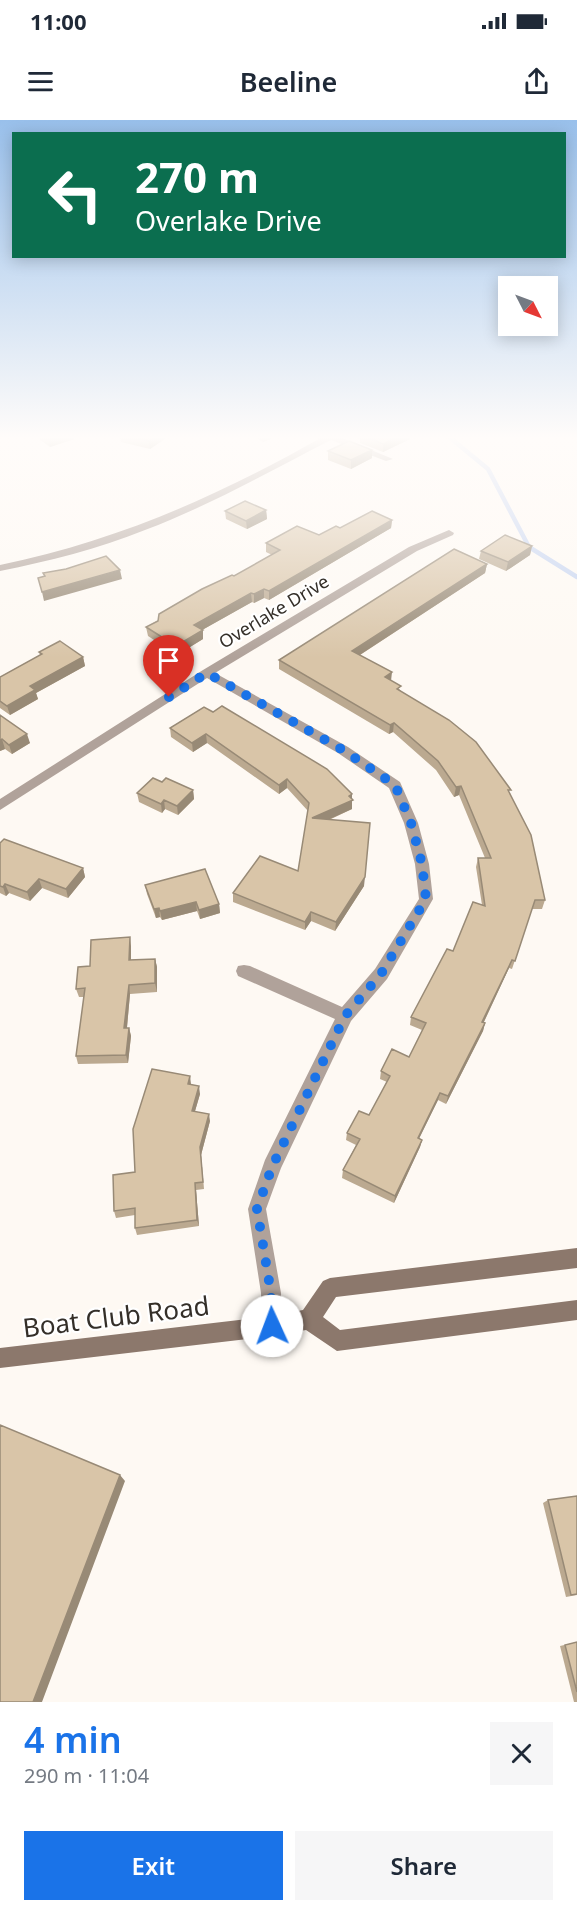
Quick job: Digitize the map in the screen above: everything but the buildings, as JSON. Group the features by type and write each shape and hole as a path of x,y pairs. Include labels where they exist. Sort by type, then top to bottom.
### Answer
{"main road":[{"path":"577,1258 330,1288 309,1319 337,1341 577,1310"},
{"name":"Boat Club Road","path":"0,1358 272,1326 309,1319"}],"street":[{"path":"0,568 116,538 183,510"},
{"name":"Overlake Drive","path":"0,805 207,673 413,549 449,533"},
{"path":"207,673 343,750 395,785 411,823 422,864 426,899 381,974 345,1016 272,1167 257,1209 271,1293 272,1326"},
{"path":"243,971 345,1016"}],"waterway":[{"path":"509,510 529,547 577,577"}],"route":[{"path":"169,697 207,673 343,750 395,785 411,823 422,864 426,899 381,974 345,1016 272,1167 257,1209 271,1293 272,1326"}]}
